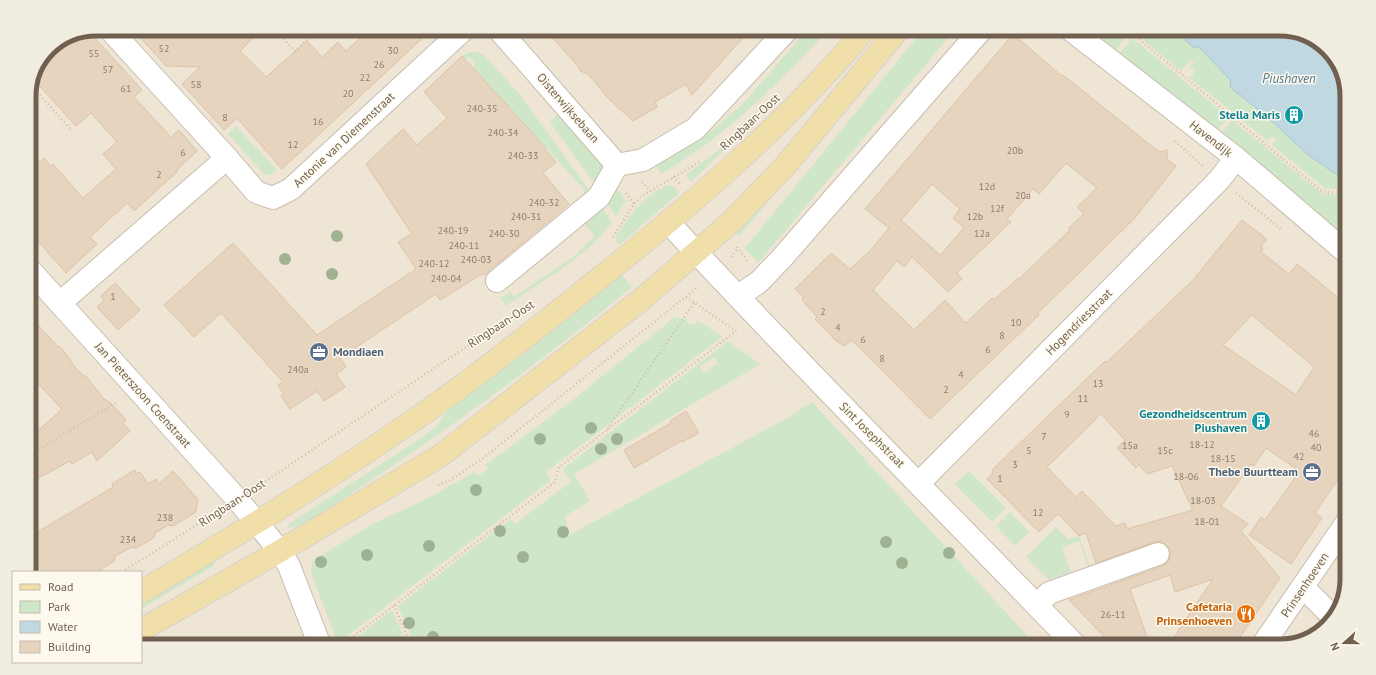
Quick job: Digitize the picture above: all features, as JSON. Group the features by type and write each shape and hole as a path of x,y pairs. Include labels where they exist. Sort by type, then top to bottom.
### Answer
{"main road":[{"name":"Ringbaan-Oost","path":"142,591 257,522 411,422 497,360 668,222 775,126 859,36"},
{"path":"142,629 280,551 440,456 641,300 731,222 785,166 893,36"}],"street":[{"name":"Antonie van Diemenstraat","path":"116,36 256,192 273,198 291,189 457,36"},
{"name":"Oisterwijksebaan","path":"505,36 617,165"},
{"path":"497,281 598,197 617,165 643,160 695,129 781,36"},
{"path":"738,296 759,282 781,259 977,36"},
{"name":"Havendijk","path":"1080,36 1236,158 1340,247"},
{"path":"60,303 227,158"},
{"name":"Hogendriesstraat","path":"920,483 1219,180 1236,158"},
{"name":"Sint Josephstraat","path":"668,222 797,360 920,483 1069,639"},
{"name":"Jan Pieterszoon Coenstraat","path":"36,277 257,522"},
{"path":"257,522 280,551 289,566 317,639"},
{"name":"Prinsenhoeven","path":"1267,639 1304,588 1340,533"},
{"path":"1037,605 1049,593 1158,554"},
{"path":"1304,588 1329,613"}],"path":[{"path":"281,36 294,51 311,36"},
{"path":"1135,36 1323,192 1340,193"},
{"path":"36,91 72,131"},
{"path":"611,240 634,204 642,196 706,158"},
{"path":"605,432 694,303"},
{"name":"Ringbaan-Oost","path":"124,571 175,540 516,314"},
{"path":"350,639 554,482 559,467 736,331"},
{"path":"36,451 139,390"},
{"path":"394,605 408,639"}],"shaded area":[{"path":"96,36 1280,36 1295,38 1306,42 1319,51 1330,63 1337,77 1340,92 1340,579 1338,594 1334,605 1325,618 1310,631 1295,637 1280,639 142,639 142,571 36,571 36,92 42,70 48,60 66,44 77,39"}],"green space":[{"path":"802,36 823,36 770,90 729,126 707,144 661,174 656,165 707,132 709,133 742,105"},
{"path":"918,36 950,36 758,263 745,248"},
{"path":"1096,36 1127,36 1115,51"},
{"path":"1138,36 1181,36 1193,47 1199,47 1254,108 1272,121 1307,154 1340,177 1340,189 1325,188 1272,145 1276,140 1272,136 1268,141 1190,78 1195,71 1190,67 1194,63 1190,60 1181,71"},
{"path":"1132,38 1228,117 1215,133 1119,54"},
{"path":"470,52 478,52 485,56 520,95 592,194 589,198 583,192 585,190 473,68 475,63 469,57 465,59 462,56"},
{"path":"558,114 604,168 596,185 550,122"},
{"path":"1232,120 1323,194 1340,195 1340,234 1219,136"},
{"path":"236,126 277,170 271,175 264,174 228,134"},
{"path":"743,132 691,182 686,176 687,174"},
{"path":"814,146 741,234 739,235 732,228"},
{"path":"613,182 626,201 616,216 605,200"},
{"path":"669,185 674,187 679,193 619,245 616,241 616,236 633,213 645,200 660,189"},
{"path":"599,204 612,222 601,235 589,248 576,258 506,306 501,298 511,292 514,297 573,257 595,236 581,220"},
{"path":"620,273 632,287 554,349 474,409 351,494 309,521 296,527 287,528 289,524 424,436 437,426 450,407"},
{"path":"675,317 687,319 687,323 695,325 696,321 699,321 722,337 546,472 551,480 343,639 336,639 311,573 312,561 375,523 430,497 474,472 478,476 488,469 485,465 573,400"},
{"path":"728,341 791,386 776,400 790,386 760,364 574,474 590,501 565,516 569,535 786,419 812,402 1031,639 412,639 398,606 511,519 515,524 571,482 563,469","holes":["714,357 718,363 704,373 700,367"]},
{"path":"969,471 1006,508 992,522 955,484"},
{"path":"1010,512 1029,532 1015,546 996,526"},
{"path":"1056,527 1068,539 1079,536 1091,569 1089,569 1079,541 1062,547 1071,572 1050,579 1051,582 1026,557"},
{"path":"211,558 215,565 142,608 142,599"},
{"path":"392,610 405,639 355,639"}],"water":[{"name":"Piushaven","path":"1181,36 1280,36 1295,38 1306,42 1319,51 1330,63 1339,85 1340,177 1307,154 1272,121 1230,87 1231,81 1199,47 1193,47"}],"building":[{"path":"93,36 142,90 134,97 171,137 179,130 197,151 178,169 177,172 134,211 127,203 90,237 97,244 66,273 36,239 36,165 44,158 51,166 53,164 83,198 116,169 103,154 117,142 91,113 76,126 37,84 38,81 48,60 57,51 66,44 77,39"},
{"path":"139,36 255,36 240,51 266,77 307,41 322,57 338,42 346,51 363,36 425,36 282,169 237,118 224,130 182,84 200,67 166,66"},
{"path":"551,36 745,36 692,95 686,84 655,102 657,107 633,121 608,98 588,74 580,71 578,66"},
{"path":"1011,36 1015,36 1062,76 1063,75 1159,152 1167,150 1167,159 1176,166 1134,219 1038,313 1039,315 930,419 852,340 844,346 836,341 815,319 817,317 802,300 804,298 795,289 831,253 850,269 870,251 889,228 865,209","holes":["1066,163 1097,188 1077,207 1084,214 1069,228 1070,230 1019,279 1018,278 994,300 992,298 966,323 945,300 914,330 873,290 897,261 904,267 912,257 948,292 962,279 957,273 1011,222 1007,219 1033,189 1039,194","932,184 960,209 953,218 964,228 940,255 901,220"]},
{"path":"462,56 546,148 545,149 556,162 543,173 569,204 484,275 482,274 440,300 436,294 340,358 346,367 336,374 345,387 324,401 317,391 290,409 281,396 283,393 278,385 283,382 221,313 194,337 164,305 233,243 317,335 416,269 398,242 412,234 366,164 403,129 417,145 447,118 424,92"},
{"path":"1242,220 1267,239 1261,246 1263,248 1261,252 1289,274 1297,264 1340,299 1340,476 1315,513 1322,518 1291,564 1249,535 1261,517 1265,520 1295,478 1290,475 1295,468 1266,448 1254,466 1251,464 1221,506 1248,524 1241,531 1280,578 1239,639 1173,639 1213,579 1175,592 1170,575 1130,589 1148,639 1106,639 1069,600 1163,566 1168,562 1170,549 1161,542 1154,542 1096,563 1086,533 1079,536 1058,514 1039,532 987,479 994,471 992,470 1105,361 1106,363 1193,280","holes":["1252,315 1314,367 1296,395 1223,345","1101,414 1125,440 1117,448 1136,468 1139,465 1147,474 1172,466 1193,510 1127,529 1125,523 1116,526 1082,491 1076,497 1047,467"]},
{"path":"115,283 140,310 118,330 97,307 104,301 101,296"},
{"path":"36,323 58,347 60,347 83,376 86,376 104,399 111,403 126,420 123,423 130,431 97,461 92,452 72,464 70,461 36,479 36,433 62,409 36,381"},
{"path":"686,411 699,433 682,442 681,441 634,468 624,450 671,423 670,421"},
{"path":"135,470 136,474 140,472 148,484 156,479 159,484 173,471 198,499 196,512 173,526 168,525 155,533 154,538 136,548 132,547 115,556 114,561 99,571 36,571 36,533 113,487 112,484"}],"place":[{"name":"Stella Maris","path":"1294,115"},
{"name":"Mondiaen","path":"319,352"},
{"name":"Gezondheidscentrum Piushaven","path":"1261,421"},
{"name":"Thebe Buurtteam","path":"1312,472"},
{"name":"Cafetaria Prinsenhoeven","path":"1246,614"}]}
